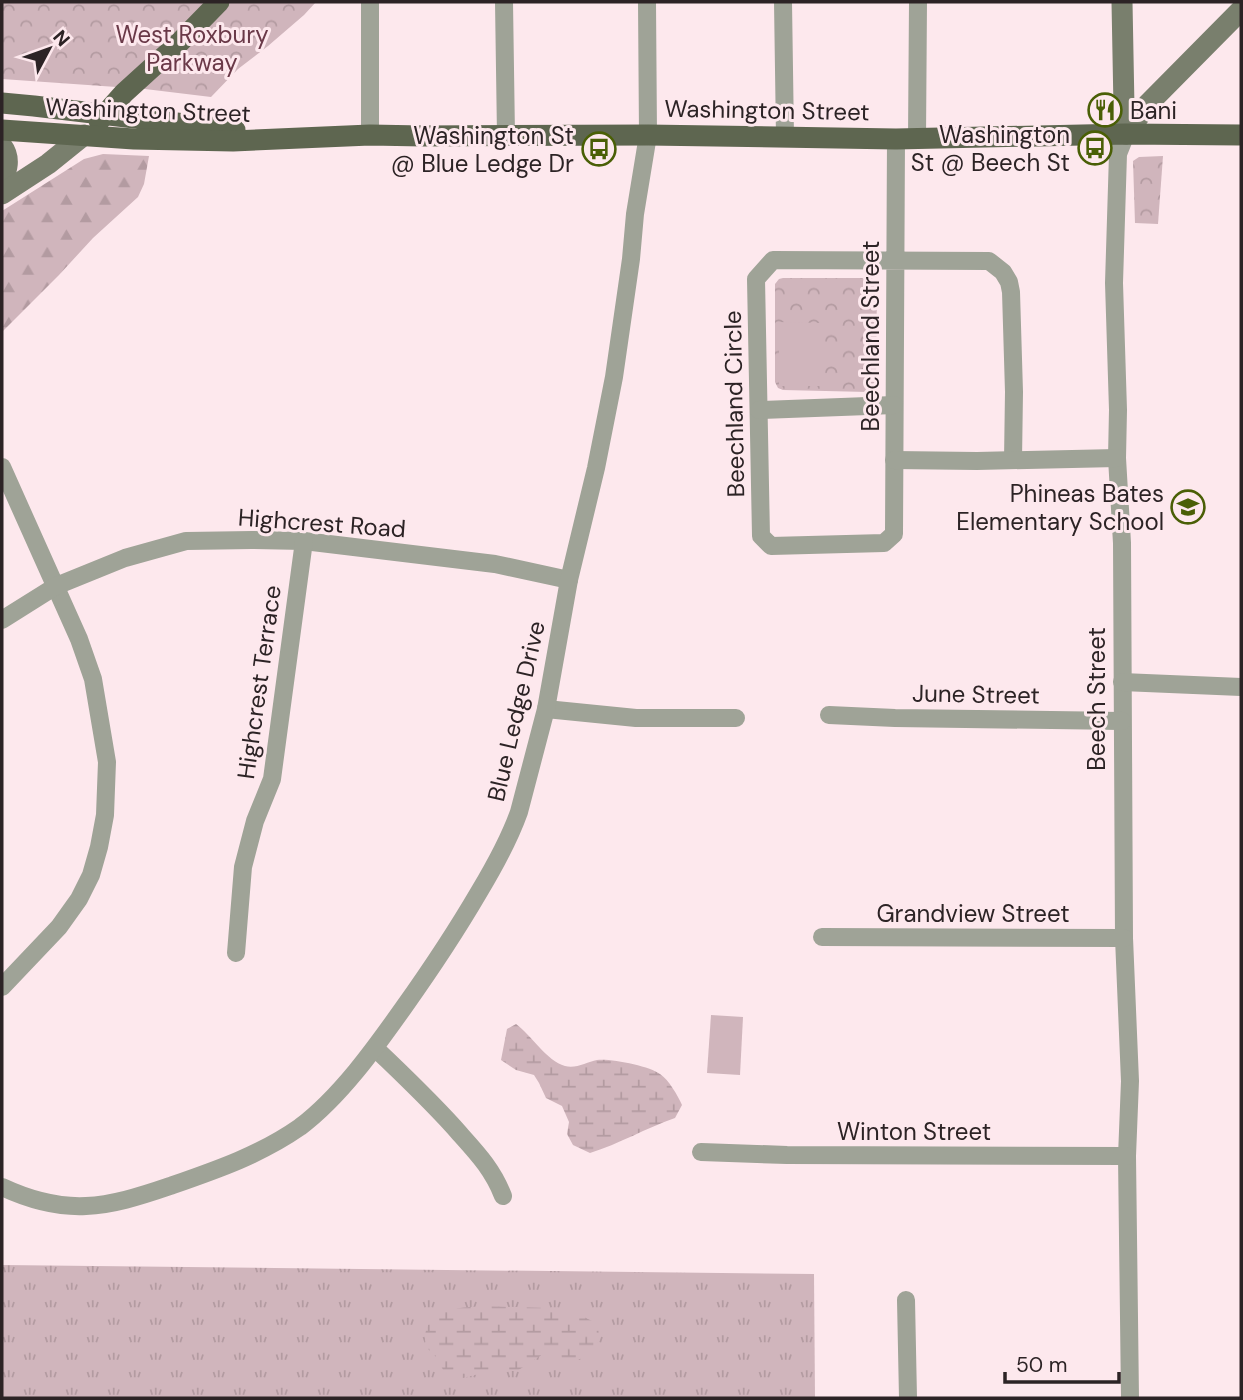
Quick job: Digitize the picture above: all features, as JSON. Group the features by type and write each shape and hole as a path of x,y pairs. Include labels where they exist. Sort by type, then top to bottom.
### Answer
{"main road":[{"path":"84,135 219,2"},
{"name":"Washington Street","path":"2,103 206,125 293,139"},
{"name":"Washington Street","path":"2,130 84,135 160,145 370,135 907,138 1241,135"}],"street":[{"path":"370,2 370,135"},
{"path":"504,2 506,136"},
{"name":"Blue Ledge Drive","path":"2,1187 19,1195 56,1205 90,1207 128,1201 227,1166 273,1145 302,1125 329,1101 375,1048 441,956 489,876 514,828 546,709 569,580 596,468 614,377 648,135 647,2"},
{"path":"783,2 785,137"},
{"name":"Beechland Street","path":"894,534 896,259 918,2"},
{"name":"Beech Street","path":"1122,2 1126,134 1118,154 1114,283 1122,543 1124,938 1130,1081 1127,1156 1130,1398"},
{"path":"1126,134 1148,104 1241,10"},
{"path":"2,194 48,164 84,135"},
{"path":"2,146 6,152 8,167 2,183"},
{"name":"Beechland Circle","path":"894,534 884,543 771,546 761,536 756,279 773,260 989,261 1003,272 1011,292 1013,460"},
{"path":"759,410 894,405"},
{"path":"894,460 1118,458"},
{"path":"2,467 79,639 93,679 107,762 105,815 91,875 79,899 59,927 2,987"},
{"name":"Highcrest Road","path":"2,620 56,586 125,558 186,541 304,541 495,564 569,580"},
{"name":"Highcrest Terrace","path":"236,953 243,867 255,821 272,779 304,541"},
{"path":"1122,682 1241,687"},
{"path":"546,709 635,718 736,718"},
{"name":"June Street","path":"829,715 1122,721"},
{"name":"Grandview Street","path":"822,937 1124,938"},
{"path":"375,1048 429,1100 479,1156 496,1178 503,1196"},
{"name":"Winton Street","path":"701,1152 787,1155 1127,1156"},
{"path":"906,1300 908,1398"}],"green space":[{"name":"West Roxbury Parkway","path":"2,2 316,2 268,46 238,69 211,97 145,89 2,79"},
{"path":"103,154 149,156 144,184 138,197 93,238 2,332 2,211 84,159"},
{"path":"1163,156 1158,224 1135,223 1133,161 1139,157"},
{"path":"783,278 872,278 877,283 876,383 872,390 778,388 775,382 775,284"},
{"path":"779,322 822,323 822,386 779,386"},
{"path":"711,1015 743,1017 740,1075 707,1073"},
{"path":"516,1024 552,1059 565,1066 611,1060 655,1071 670,1084 682,1105 675,1118 590,1153 573,1145 567,1134 569,1122 562,1106 546,1098 534,1075 516,1070 501,1060 507,1029"},
{"path":"2,1265 814,1274 815,1398 2,1398"},
{"path":"480,1306 548,1308 576,1313 598,1324 599,1340 586,1357 574,1361 563,1362 551,1356 540,1356 517,1371 491,1371 463,1378 447,1376 426,1345 428,1326 433,1317 442,1312"}],"place":[{"name":"Bani","path":"1105,110"},
{"name":"Washington St @ Beech St","path":"1095,148"},
{"name":"Washington St @ Blue Ledge Dr","path":"599,149"},
{"name":"Phineas Bates Elementary School","path":"1188,507"}]}
